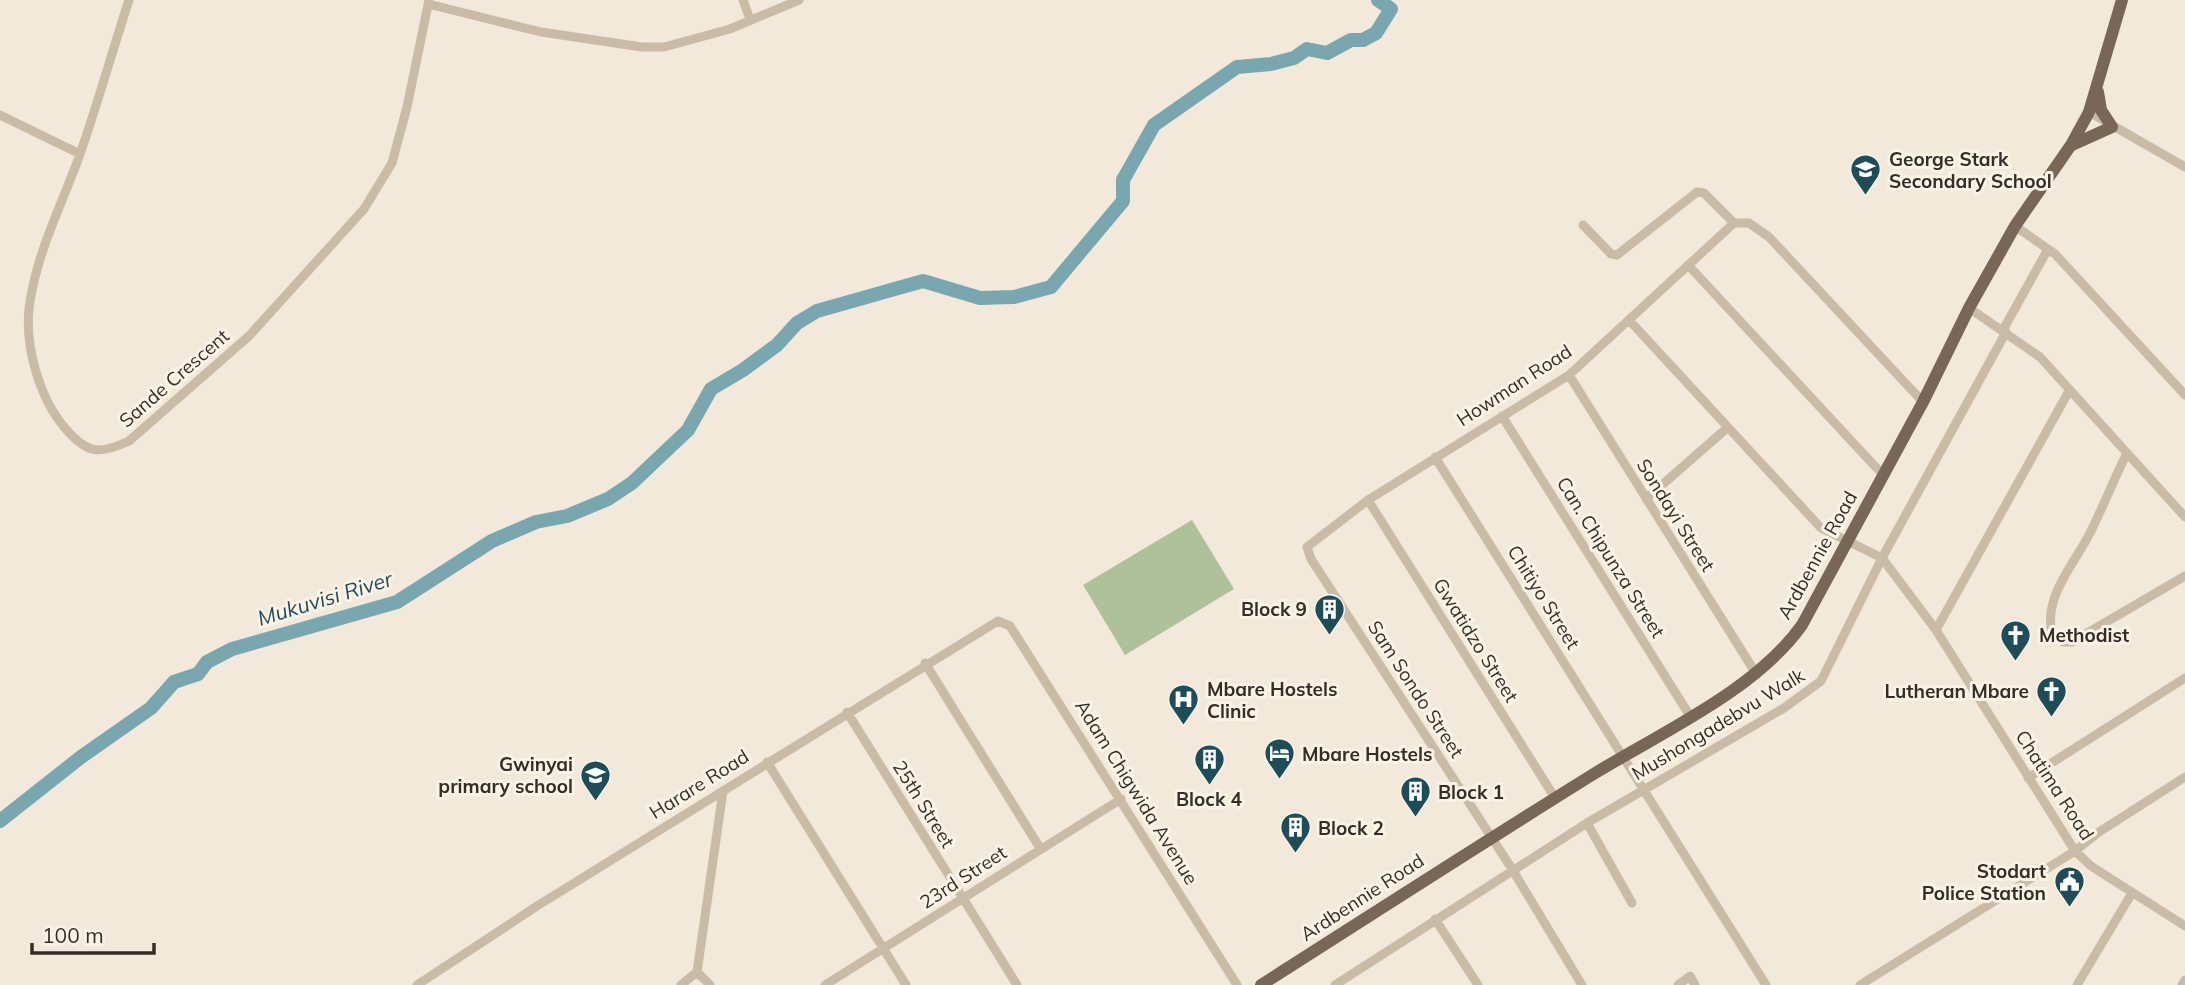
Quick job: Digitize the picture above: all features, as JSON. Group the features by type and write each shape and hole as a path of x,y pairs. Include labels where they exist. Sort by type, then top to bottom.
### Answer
{"main road":[{"name":"Ardbennie Road","path":"1261,985 1491,838 1690,716 1755,672 1784,648 1802,625 2015,226 2071,145 2089,112 2098,90 2122,1"},
{"path":"2071,145 2112,127 2101,110 2098,90"}],"street":[{"name":"Sande Crescent","path":"129,0 80,154 38,268 29,309 29,338 36,370 59,421 78,443 96,451 110,450 129,441 249,337 363,209 392,163 407,107 428,2"},
{"path":"743,0 750,19"},
{"path":"428,2 541,32 642,47 685,43 799,0"},
{"path":"2089,112 2185,167"},
{"path":"0,115 80,154"},
{"path":"1583,225 1611,254 1617,255 1689,195 1701,192 1734,223 1749,223 1769,237 1923,402"},
{"name":"Howman Road","path":"1311,559 1307,551 1309,543 1368,500 1569,375 1734,223"},
{"path":"2015,226 2049,249 2185,395"},
{"name":"Mushongadebvu Walk","path":"1340,984 1512,869 1784,708 1819,684 1882,558 2049,249"},
{"path":"1689,267 1883,475"},
{"path":"1969,308 2040,357 2185,517"},
{"name":"Chatima Road","path":"1629,320 1821,528 1882,558 1936,630 2075,851 2091,866 2185,926"},
{"name":"Sondayi Street","path":"1569,375 1755,672"},
{"path":"1936,630 2069,391"},
{"name":"Can. Chipunza Street","path":"1502,416 1690,716"},
{"path":"1646,499 1727,428"},
{"path":"2126,453 2090,534 2054,599 2050,616 2052,634 2063,642 2073,642 2185,576"},
{"name":"Chitiyo Street","path":"1435,457 1766,985"},
{"name":"Gwatidzo Street","path":"1368,500 1555,798"},
{"name":"Sam Sondo Street","path":"1311,559 1512,869 1582,985"},
{"name":"Harare Road","path":"417,985 537,906 925,663 994,622 1003,621"},
{"name":"Adam Chigwida Avenue","path":"1003,621 1010,626 1237,985"},
{"path":"925,663 1040,848"},
{"path":"2028,778 2185,678"},
{"name":"25th Street","path":"847,712 1017,985"},
{"path":"767,762 906,985"},
{"path":"1860,985 2075,851 2099,831 2185,777"},
{"path":"681,985 697,972 723,791"},
{"name":"23rd Street","path":"825,985 1121,799"},
{"path":"1587,823 1632,903"},
{"path":"2077,985 2132,893"},
{"path":"1435,919 1478,985"},
{"path":"697,972 710,985"},
{"path":"1678,985 1690,976 1695,985"},
{"path":"2182,985 2185,980"}],"green space":[{"path":"1192,520 1234,589 1125,655 1083,585"}],"waterway":[{"name":"Mukuvisi River","path":"0,821 81,757 151,708 174,682 198,674 207,662 232,649 397,602 492,541 536,522 567,516 608,499 632,483 688,430 711,389 777,345 797,323 817,311 923,281 980,298 1014,297 1051,287 1123,201 1123,180 1154,125 1237,67 1271,64 1294,58 1307,49 1327,53 1351,40 1363,40 1376,33 1391,9 1378,0"}],"place":[{"name":"George Stark Secondary School","path":"1866,197"},
{"name":"Block 9","path":"1330,636"},
{"name":"Methodist","path":"2016,662"},
{"name":"Lutheran Mbare","path":"2052,718"},
{"name":"Mbare Hostels Clinic","path":"1184,727"},
{"name":"Mbare Hostels","path":"1279,781"},
{"name":"Block 4","path":"1209,787"},
{"name":"Gwinyai primary school","path":"596,802"},
{"name":"Block 1","path":"1415,819"},
{"name":"Block 2","path":"1295,855"},
{"name":"Stodart Police Station","path":"2069,909"}]}
